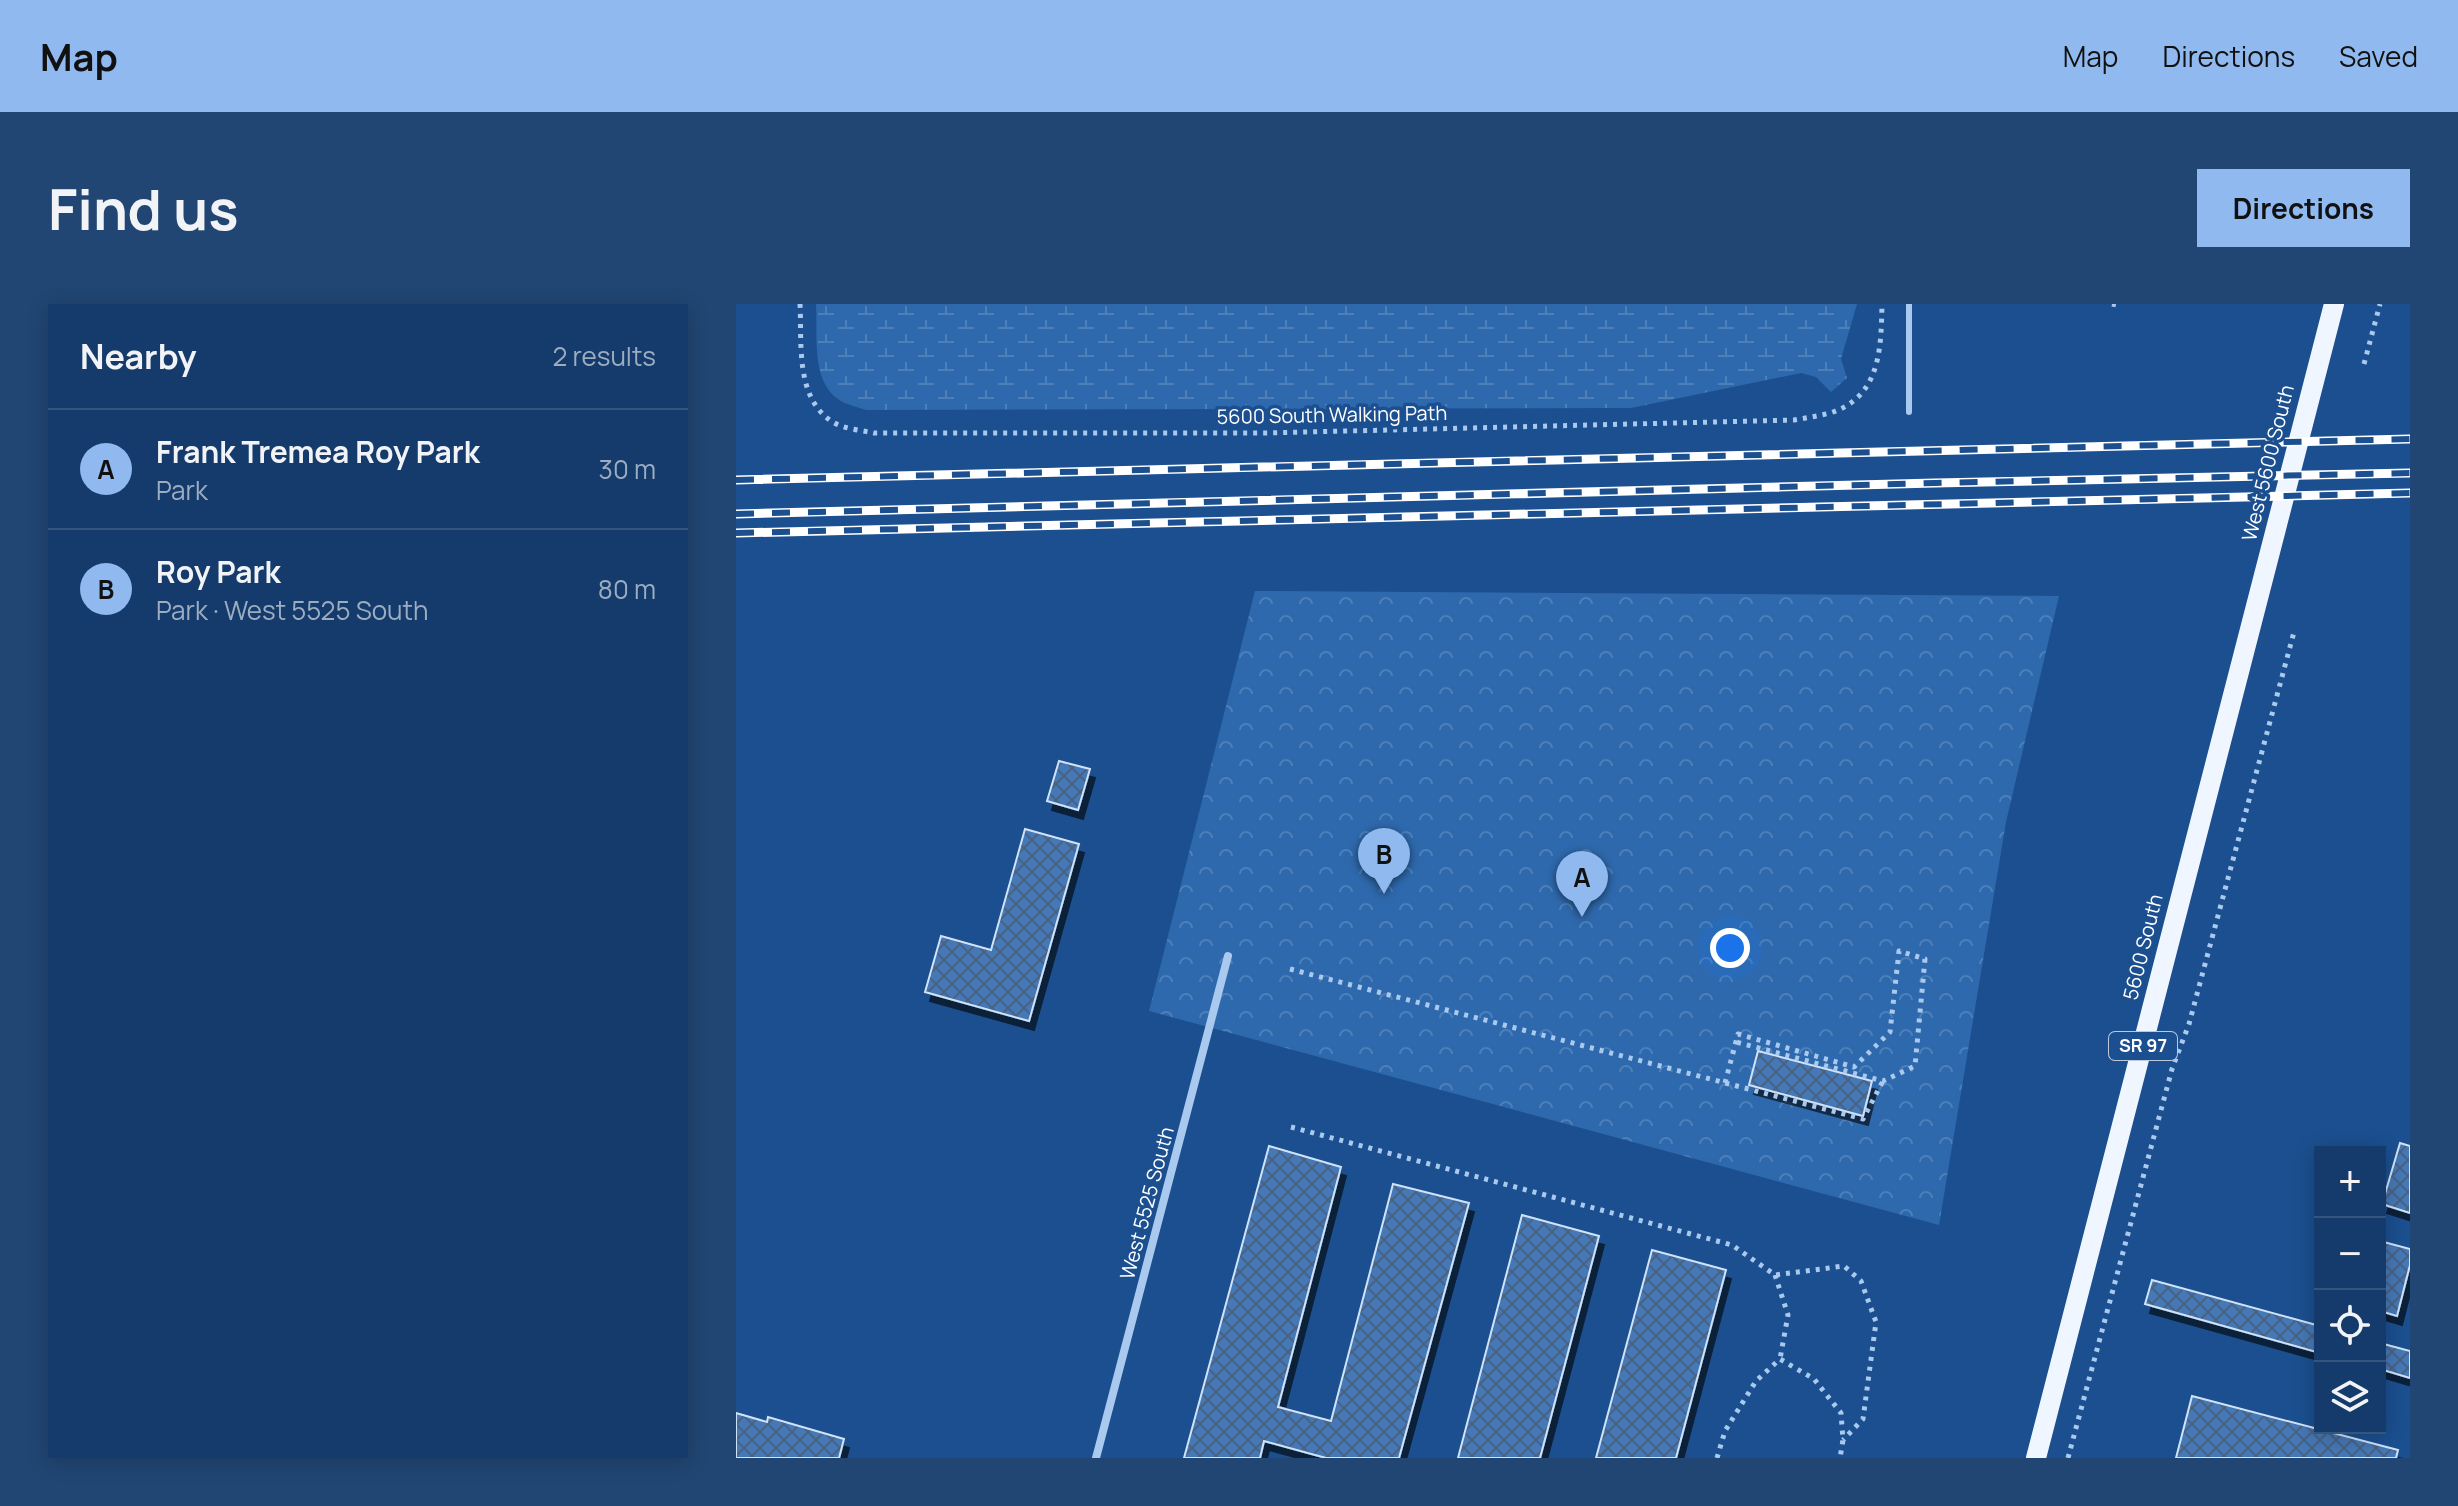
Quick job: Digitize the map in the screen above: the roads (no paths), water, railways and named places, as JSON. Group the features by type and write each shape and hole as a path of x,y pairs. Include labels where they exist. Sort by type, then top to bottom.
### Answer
{"main road":[{"name":"West 5600 South","path":"2249,634 2334,304"},
{"name":"5600 South","path":"2036,1458 2249,634"}],"street":[{"name":"West 5525 South","path":"1096,1458 1228,956"}],"lane":[{"path":"1909,304 1909,412"}],"railway":[{"path":"736,480 2410,439"},
{"path":"736,514 2410,473"},
{"path":"736,533 2410,493"}],"place":[{"name":"Roy Park","path":"1384,894"},
{"name":"Frank Tremea Roy Park","path":"1582,917"}]}
